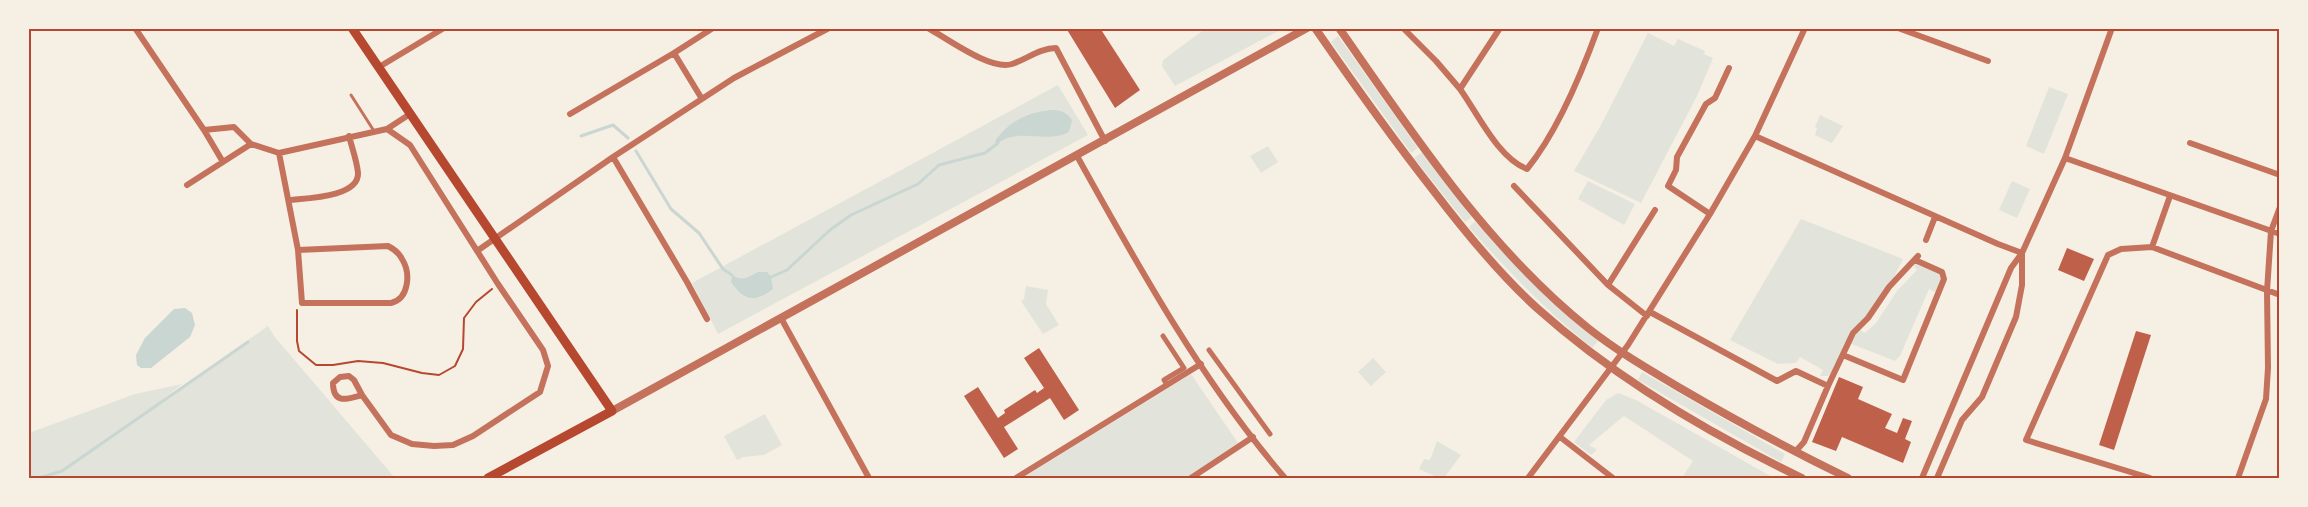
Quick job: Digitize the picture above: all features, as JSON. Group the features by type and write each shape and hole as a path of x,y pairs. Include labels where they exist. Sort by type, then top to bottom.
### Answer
{"main road":[{"path":"352,28 612,411 488,478"}],"street":[{"path":"135,28 204,129 223,162"},
{"path":"379,68 444,28"},
{"path":"570,114 713,28"},
{"path":"477,251 613,157 734,78 829,28"},
{"path":"928,28 996,65 1010,65 1046,48 1056,48 1106,141"},
{"path":"612,411 1106,141 1307,28"},
{"path":"1316,28 1408,158 1462,228 1537,309 1611,368 1690,417 1802,478"},
{"path":"1339,28 1421,143 1478,217 1516,261 1555,299 1622,353 1726,415 1848,478"},
{"path":"1403,28 1460,89 1515,164 1527,169 1540,153 1564,106 1598,28"},
{"path":"1460,89 1500,28"},
{"path":"1528,478 1622,353 1710,214 1755,136 1805,28"},
{"path":"1898,28 1988,61"},
{"path":"1922,478 2011,268 2022,253 2065,158 2112,28"},
{"path":"674,53 702,99"},
{"path":"1710,214 1668,186 1676,170 1677,157 1706,104 1715,98 1729,68"},
{"path":"204,129 234,127 251,144 279,153 387,129 410,114"},
{"path":"362,395 340,399 334,391 333,383 340,377 349,376 354,380 391,435 412,444 453,445 473,436 540,392 548,366 543,350 498,284 410,145 387,129"},
{"path":"290,200 343,192 354,185 358,175 349,136"},
{"path":"1755,136 1935,217 2022,253"},
{"path":"2190,143 2280,175"},
{"path":"187,184 251,144"},
{"path":"279,153 298,250 302,303 391,303 399,301 405,295 404,260 396,250 388,246 298,250"},
{"path":"1077,156 1136,259 1201,364 1252,437 1285,478"},
{"path":"613,157 687,282 706,319"},
{"path":"2065,158 2280,234"},
{"path":"1515,186 1608,285 1648,314 1777,381 1796,371 1828,386"},
{"path":"2152,247 2170,196"},
{"path":"2238,478 2266,399 2267,291 2271,231 2280,207"},
{"path":"1608,285 1654,210"},
{"path":"1926,240 1935,217"},
{"path":"2150,478 2026,440 2108,255 2121,249 2152,247 2280,295"},
{"path":"1937,478 1962,420 1982,397 2016,317 2022,285 2022,253"},
{"path":"1795,452 1804,442 1828,386 1853,333 1868,318 1889,287 1916,258 1942,272 1944,279 1903,380 1843,355"},
{"path":"781,318 869,478"},
{"path":"1163,336 1184,368 1164,380 1167,385"},
{"path":"1209,350 1270,434"},
{"path":"1016,478 1201,364"},
{"path":"1191,478 1252,437"},
{"path":"1560,437 1613,478"}],"lane":[{"path":"351,95 374,131"}],"path":[{"path":"302,303 297,311 297,341 300,351 315,364 358,361 383,363 439,375 455,366 463,349 464,318 476,302 498,284"}],"shaded area":[{"path":"1205,29 1282,29 1175,86 1162,66 1163,60"},
{"path":"1648,33 1674,46 1678,39 1705,51 1704,54 1713,58 1698,94 1641,203 1574,171 1601,125"},
{"path":"1338,36 1418,148 1411,153 1331,42"},
{"path":"1058,85 1088,135 718,334 692,283"},
{"path":"2049,87 2068,94 2044,154 2026,146"},
{"path":"1058,110 1070,117 1072,120 1069,132 1051,137 1015,136 998,143 995,141 1019,119"},
{"path":"1820,115 1843,126 1832,143 1815,135 1817,128 1815,127"},
{"path":"1268,146 1278,162 1261,173 1250,156"},
{"path":"1422,152 1472,217 1465,222 1414,158"},
{"path":"1588,181 1635,204 1624,225 1578,199"},
{"path":"2012,181 2030,189 2017,218 1999,210"},
{"path":"1801,219 1903,259 1889,287 1858,329 1865,333 1876,323 1897,291 1917,270 1911,263 1915,260 1942,272 1944,279 1938,293 1929,289 1900,356 1895,361 1849,343 1837,368 1828,376 1820,376 1823,370 1800,357 1796,363 1778,364 1730,340"},
{"path":"1475,221 1534,284 1598,341 1592,348 1543,305 1498,259 1469,227"},
{"path":"758,272 767,272 771,277 773,289 755,298 740,293 731,282 732,275 742,278"},
{"path":"1026,286 1048,290 1046,304 1059,325 1043,334 1021,301 1024,299"},
{"path":"185,308 192,313 195,325 190,337 151,368 141,368 137,365 136,355 145,338 174,309"},
{"path":"268,326 274,336 395,478 29,478 29,433 135,394 182,384 155,406"},
{"path":"1373,358 1386,372 1371,386 1358,372"},
{"path":"1642,372 1785,454 1781,462 1638,380"},
{"path":"1191,374 1238,443 1186,478 1022,478"},
{"path":"1618,393 1636,400 1774,478 1682,478 1693,461 1624,416 1589,445 1597,450 1591,455 1574,442 1606,400"},
{"path":"765,414 782,445 764,455 743,457 737,460 724,436"},
{"path":"1437,441 1461,455 1444,478 1419,469 1424,459 1430,460"}],"building":[{"path":"1066,28 1100,28 1140,90 1115,108"},
{"path":"2067,248 2094,259 2084,281 2058,270"},
{"path":"2136,331 2151,335 2114,450 2099,445"},
{"path":"1039,348 1079,410 1064,420 1050,398 1004,427 1018,449 1004,458 964,396 978,387 998,418 1005,413 1004,410 1035,390 1037,393 1044,388 1024,358"},
{"path":"1839,377 1863,387 1858,399 1892,414 1885,428 1897,433 1903,418 1912,421 1905,439 1911,442 1903,463 1842,437 1836,451 1812,442"}],"waterway":[{"path":"581,136 613,125 628,138"},
{"path":"771,277 787,270 830,230 851,215 918,184 939,165 985,153 998,143"},
{"path":"636,151 671,209 699,233 723,269 732,275"},
{"path":"39,478 62,471 248,342"}]}
